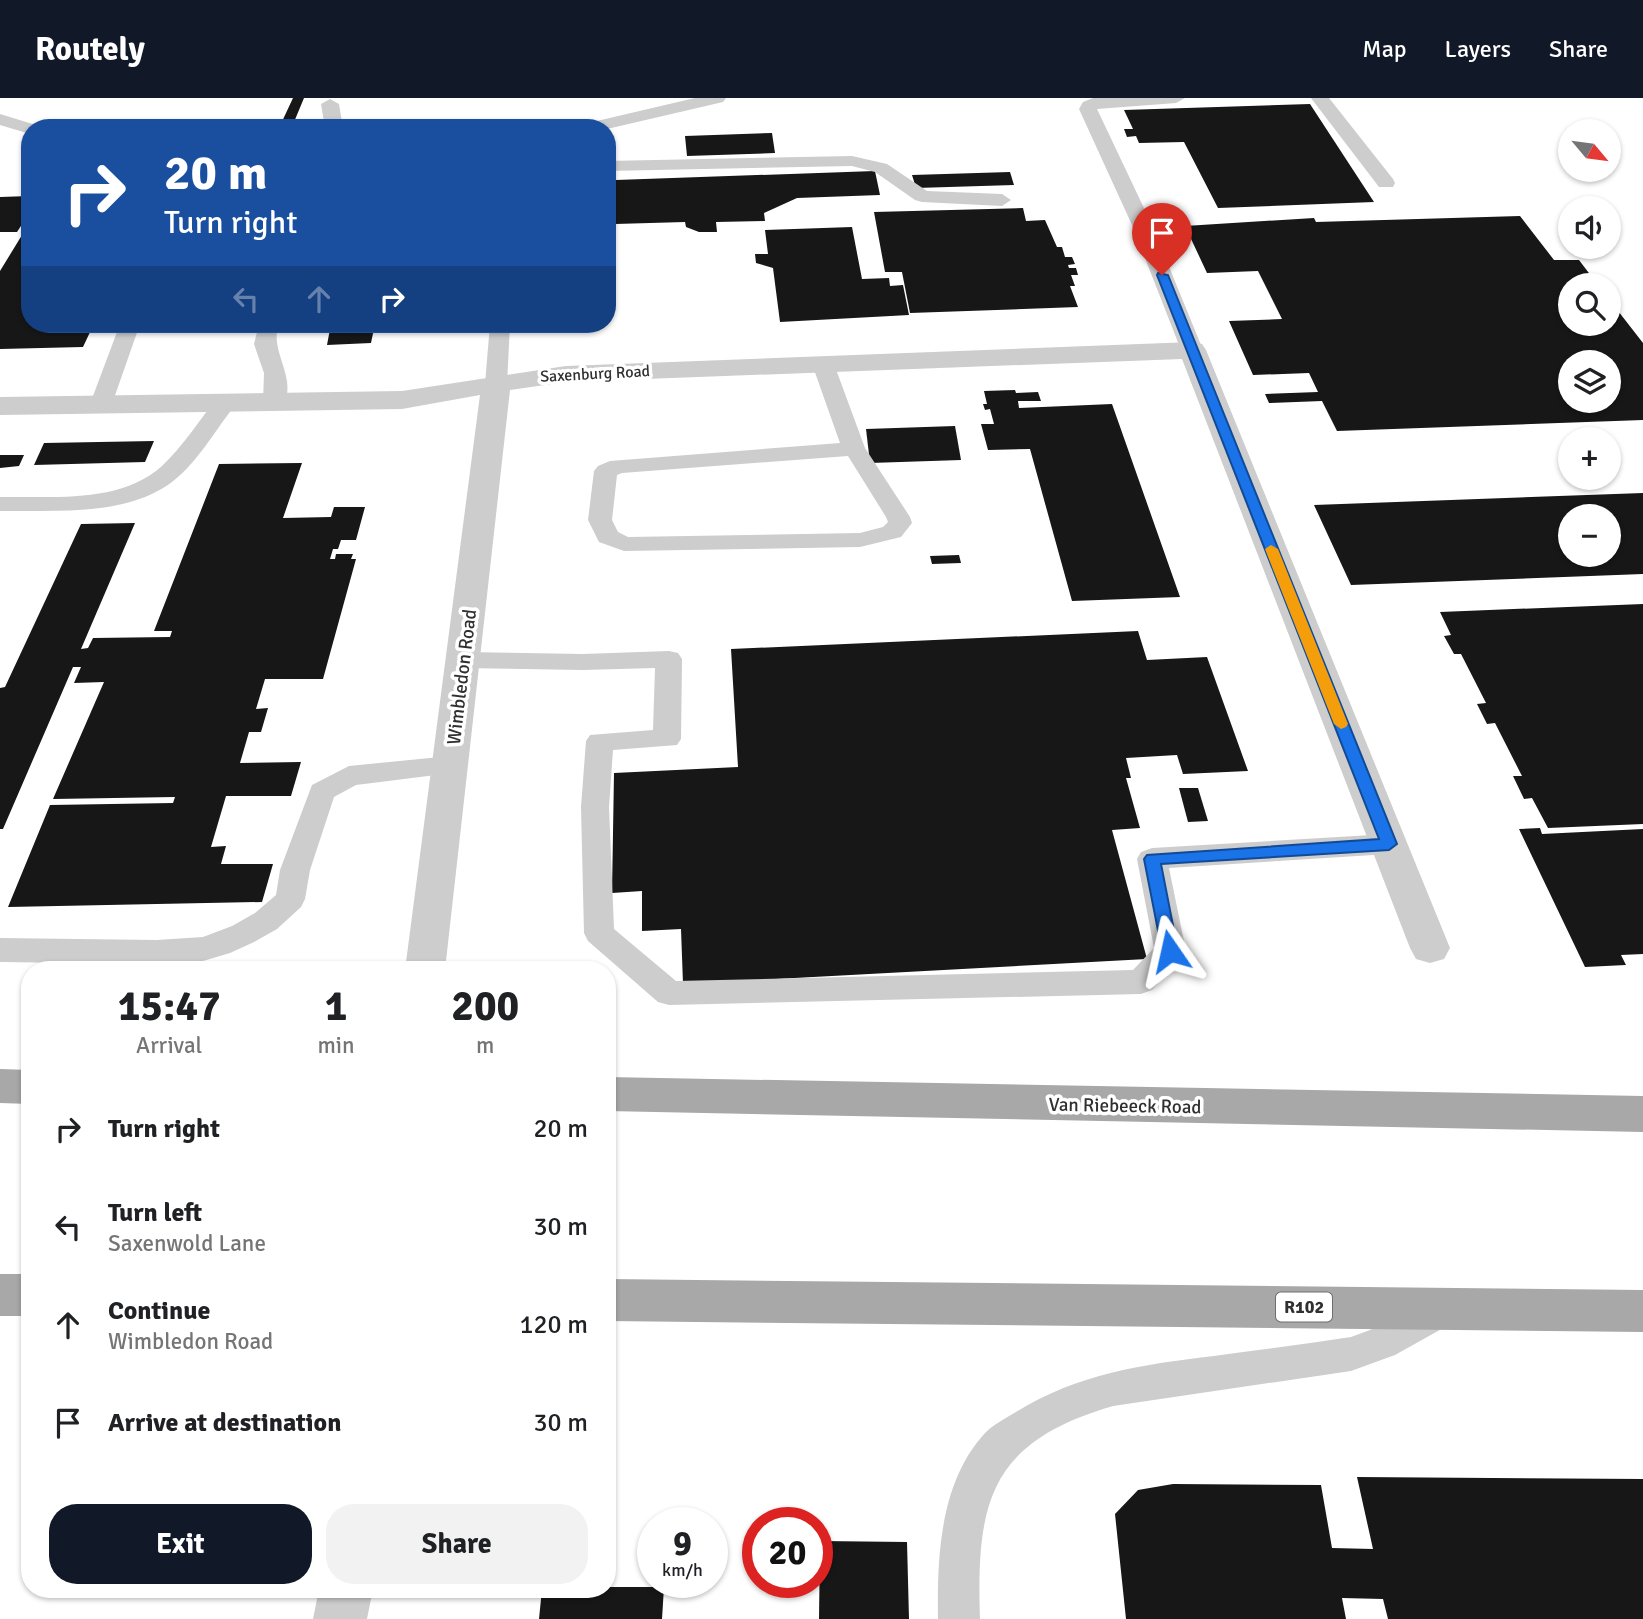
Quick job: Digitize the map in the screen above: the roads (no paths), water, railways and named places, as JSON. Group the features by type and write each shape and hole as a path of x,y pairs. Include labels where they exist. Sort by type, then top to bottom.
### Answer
{"main road":[{"path":"0,1086 21,1087"},
{"name":"Van Riebeeck Road","path":"616,1094 1643,1114"},
{"path":"0,1295 21,1295"},
{"name":"R102","path":"616,1300 1643,1311"}],"street":[{"name":"Saxenburg Road","path":"0,406 402,400 566,374 1192,350"},
{"path":"1192,350 1430,948"},
{"name":"Wimbledon Road","path":"426,961 496,384"},
{"path":"340,1619 344,1598"}],"lane":[{"path":"616,122 717,98"},
{"path":"1177,98 1099,102 1088,109 1142,225 1192,350"},
{"path":"1320,98 1386,183"},
{"path":"330,104 332,119"},
{"path":"0,119 21,126"},
{"path":"616,166 852,160 881,168 922,195 1002,200"},
{"path":"101,404 127,333"},
{"path":"264,333 264,347 275,373 274,402"},
{"path":"496,384 499,333"},
{"path":"823,364 854,449 898,517 900,523 892,532 860,540 625,544 608,537 600,520 606,471 618,467 854,449"},
{"path":"0,504 113,498 146,486 170,471 225,403"},
{"path":"463,660 583,662 669,659 667,739 600,741 595,807 599,933 669,993 1140,982 1170,951 1152,859 1389,844"},
{"path":"0,950 157,952 203,949 219,945 266,921 290,899 295,870 322,792 349,776 450,765"},
{"path":"959,1619 958,1586 962,1548 968,1508 980,1474 1000,1445 1037,1418 1071,1401 1118,1385 1351,1353 1382,1343 1445,1309"}]}
